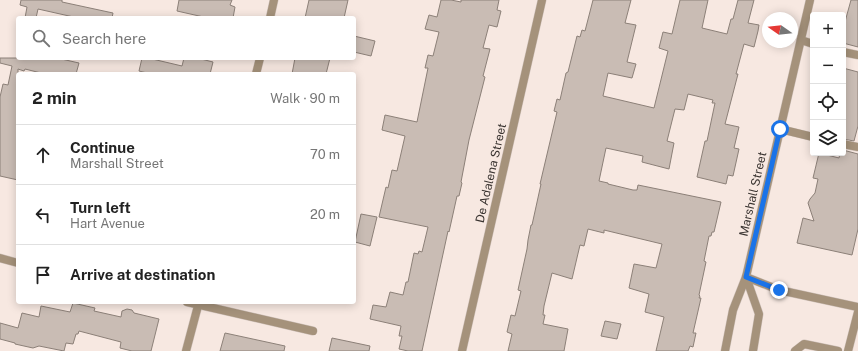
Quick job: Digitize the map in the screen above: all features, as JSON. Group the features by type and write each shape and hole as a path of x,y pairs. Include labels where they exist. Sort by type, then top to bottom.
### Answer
{"street":[{"path":"270,16 274,0"},
{"name":"De Adalena Street","path":"462,351 542,0"},
{"name":"Marshall Street","path":"725,351 733,310 746,277 810,0"},
{"path":"801,40 810,43"},
{"path":"846,53 858,55"},
{"path":"256,72 260,60"},
{"path":"780,129 810,136"},
{"path":"846,145 858,147"},
{"path":"0,258 16,262"},
{"path":"746,277 779,290 858,307"},
{"path":"746,277 759,314 753,351"},
{"path":"186,351 198,304"},
{"path":"202,304 313,331"},
{"path":"848,351 858,312"},
{"path":"795,351 804,344 838,351"}],"building":[{"path":"21,0 62,0 62,2 113,13 112,16 69,16 38,9 36,16 25,16 27,7 20,5"},
{"path":"179,0 232,0 230,5 235,7 233,16 199,16 177,11"},
{"path":"309,0 348,0 344,16 305,16"},
{"path":"441,0 461,2 461,0 499,0 497,10 501,11 497,27 489,25 483,48 490,49 483,76 485,77 469,140 459,196 457,196 449,232 448,231 422,351 408,351 399,349 402,336 399,336 401,326 370,319 373,305 386,307 390,292 403,295 406,282 408,282 414,253 418,254 419,251 422,252 428,227 379,217 386,187 388,188 392,170 397,171 405,136 382,130 385,115 417,122 428,68 425,68 428,55 433,56 439,32 425,29 429,15 437,17"},
{"path":"593,0 631,0 625,23 636,25 627,62 636,64 632,78 608,73 603,96 654,108 668,51 659,48 663,32 672,34 680,0 708,0 702,28 727,34 738,0 754,0 748,23 759,25 758,31 754,47 744,44 725,124 739,127 734,148 739,149 733,176 728,175 726,184 697,177 705,141 707,141 715,103 712,103 713,100 688,94 684,110 675,109 667,141 674,143 669,169 642,162 643,156 606,148 599,181 633,190 637,190 638,185 721,202 714,232 712,232 711,236 709,236 704,261 706,262 699,295 699,298 701,298 693,333 696,333 693,347 690,346 688,351 656,351 664,317 645,312 649,294 629,288 634,264 656,268 662,244 604,230 604,233 588,229 584,246 580,245 572,279 552,273 544,306 543,315 545,315 543,324 568,329 564,351 508,351 512,334 507,332 511,315 515,316 521,291 518,290 531,225 557,112 554,111 557,99 560,100 577,36 580,37 582,30 585,31"},
{"path":"851,0 858,0 858,47 846,44 846,18"},
{"path":"356,36 375,41 371,56 356,52"},
{"path":"0,58 16,58 16,60 66,60 79,63 77,72 37,72 18,69 18,72 16,72 16,180 0,176 0,97 3,84 8,85 12,66 0,63"},
{"path":"142,60 156,60 182,66 184,60 205,60 213,62 210,72 139,71"},
{"path":"295,60 330,60 326,72 292,72"},
{"path":"846,69 858,72 858,126 854,141 846,140"},
{"path":"846,151 858,154 858,229 852,255 797,243 803,218 814,221 808,203 815,193 818,179 813,178 818,156 831,156 839,158 839,156 846,156"},
{"path":"361,214 377,217 370,246 356,242"},
{"path":"73,304 77,304 95,308 94,311 121,317 122,311 127,309 132,310 134,313 159,319 151,351 132,351 120,348 121,342 79,331 78,334 76,334 73,344 66,343 64,351 39,346 33,348 0,339 0,323 18,328 22,313 39,317 41,306 70,312"},
{"path":"605,321 621,324 617,339 601,336"},
{"path":"225,333 285,346 284,351 220,351"},
{"path":"332,338 370,346 369,351 329,351"}],"route":[{"path":"779,290 746,277 780,129"}]}
